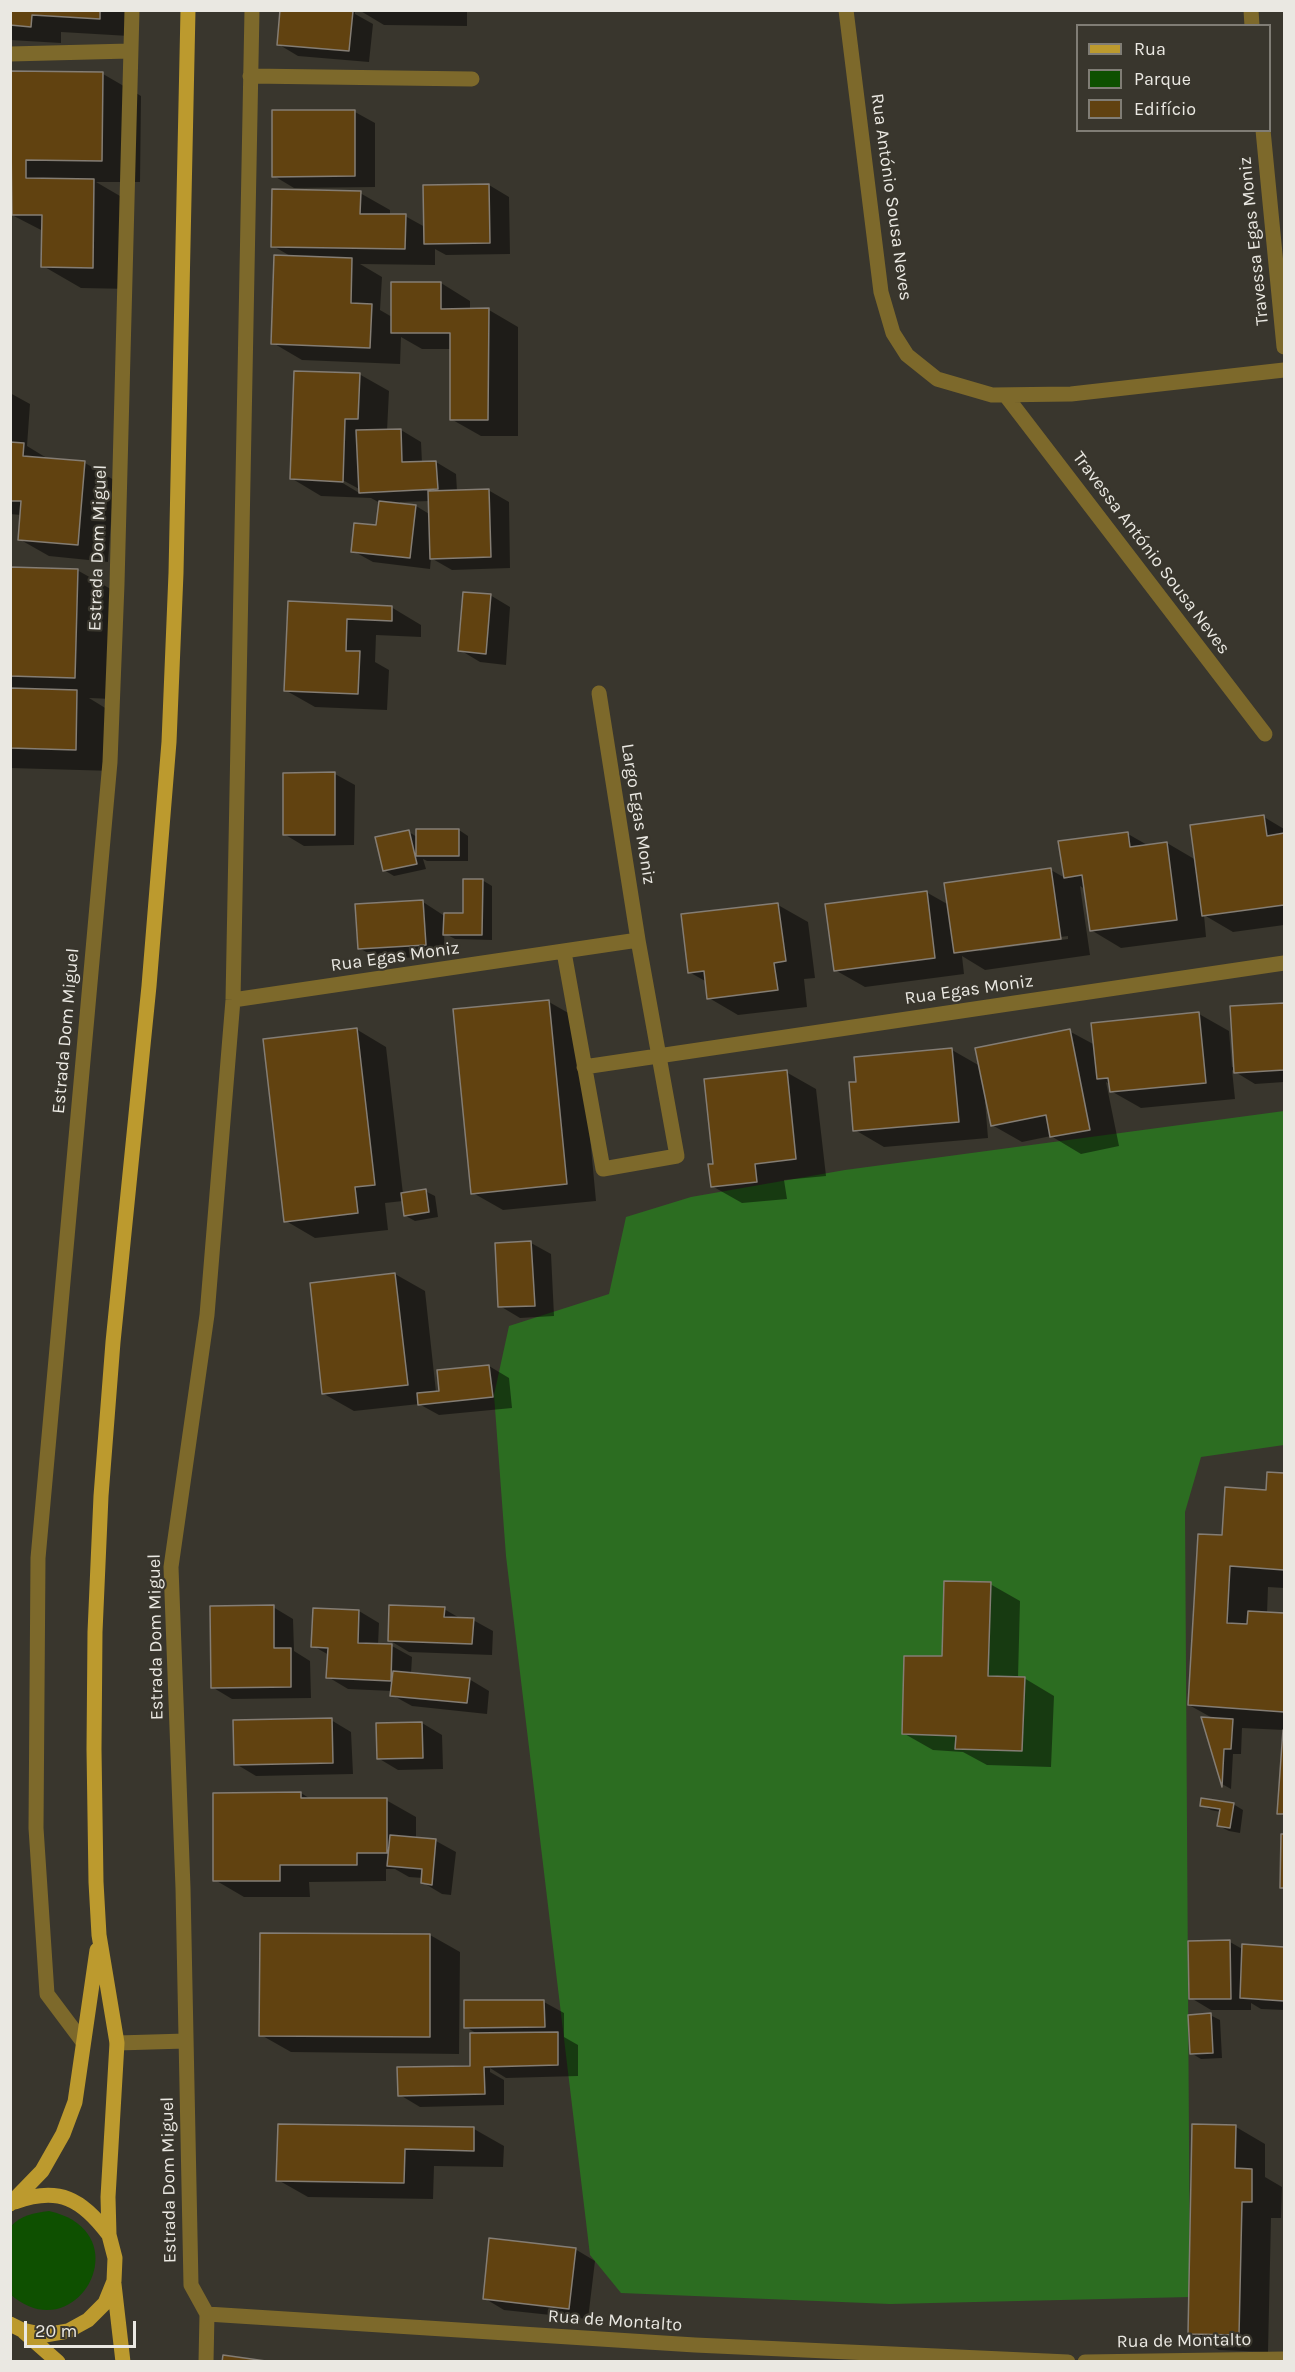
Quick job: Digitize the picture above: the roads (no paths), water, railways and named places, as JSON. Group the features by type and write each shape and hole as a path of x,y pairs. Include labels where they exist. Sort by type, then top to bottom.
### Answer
{"main road":[{"path":"123,2361 114,2281 115,2258 109,2235 108,2176 117,2043 99,1935 94,1749 99,1540 113,1342 149,986 169,742 176,573 189,10"},
{"path":"11,2203 42,2171 63,2134 75,2102 99,1935"},
{"path":"11,2203 33,2196 56,2196 78,2202 94,2215 109,2235"},
{"path":"16,2327 45,2335 68,2331 88,2320 105,2303 114,2281"},
{"path":"16,2327 58,2361"}],"street":[{"name":"Estrada Dom Miguel","path":"84,2042 47,1994 36,1828 38,1558 110,762 132,10"},
{"name":"Estrada Dom Miguel","path":"207,2314 191,2285 171,1567 207,1315 233,1000 252,10"},
{"name":"Rua António Sousa Neves","path":"846,10 881,292 892,333 907,355 937,380 992,395 1006,396 1071,394 1284,370"},
{"path":"10,54 130,51"},
{"path":"250,76 472,78"},
{"name":"Travessa Egas Moniz","path":"1263,132 1284,347"},
{"name":"Travessa António Sousa Neves","path":"1006,396 1264,734"},
{"name":"Largo Egas Moniz","path":"599,693 638,940"},
{"path":"564,952 603,1169 677,1156 638,940"},
{"name":"Rua Egas Moniz","path":"233,1000 638,940"},
{"name":"Rua Egas Moniz","path":"584,1067 1284,963"},
{"path":"117,2043 186,2042"},
{"path":"207,2314 207,2361"},
{"name":"Rua de Montalto","path":"207,2314 695,2345 1068,2361"},
{"name":"Rua de Montalto","path":"1085,2361 1284,2359"}]}
